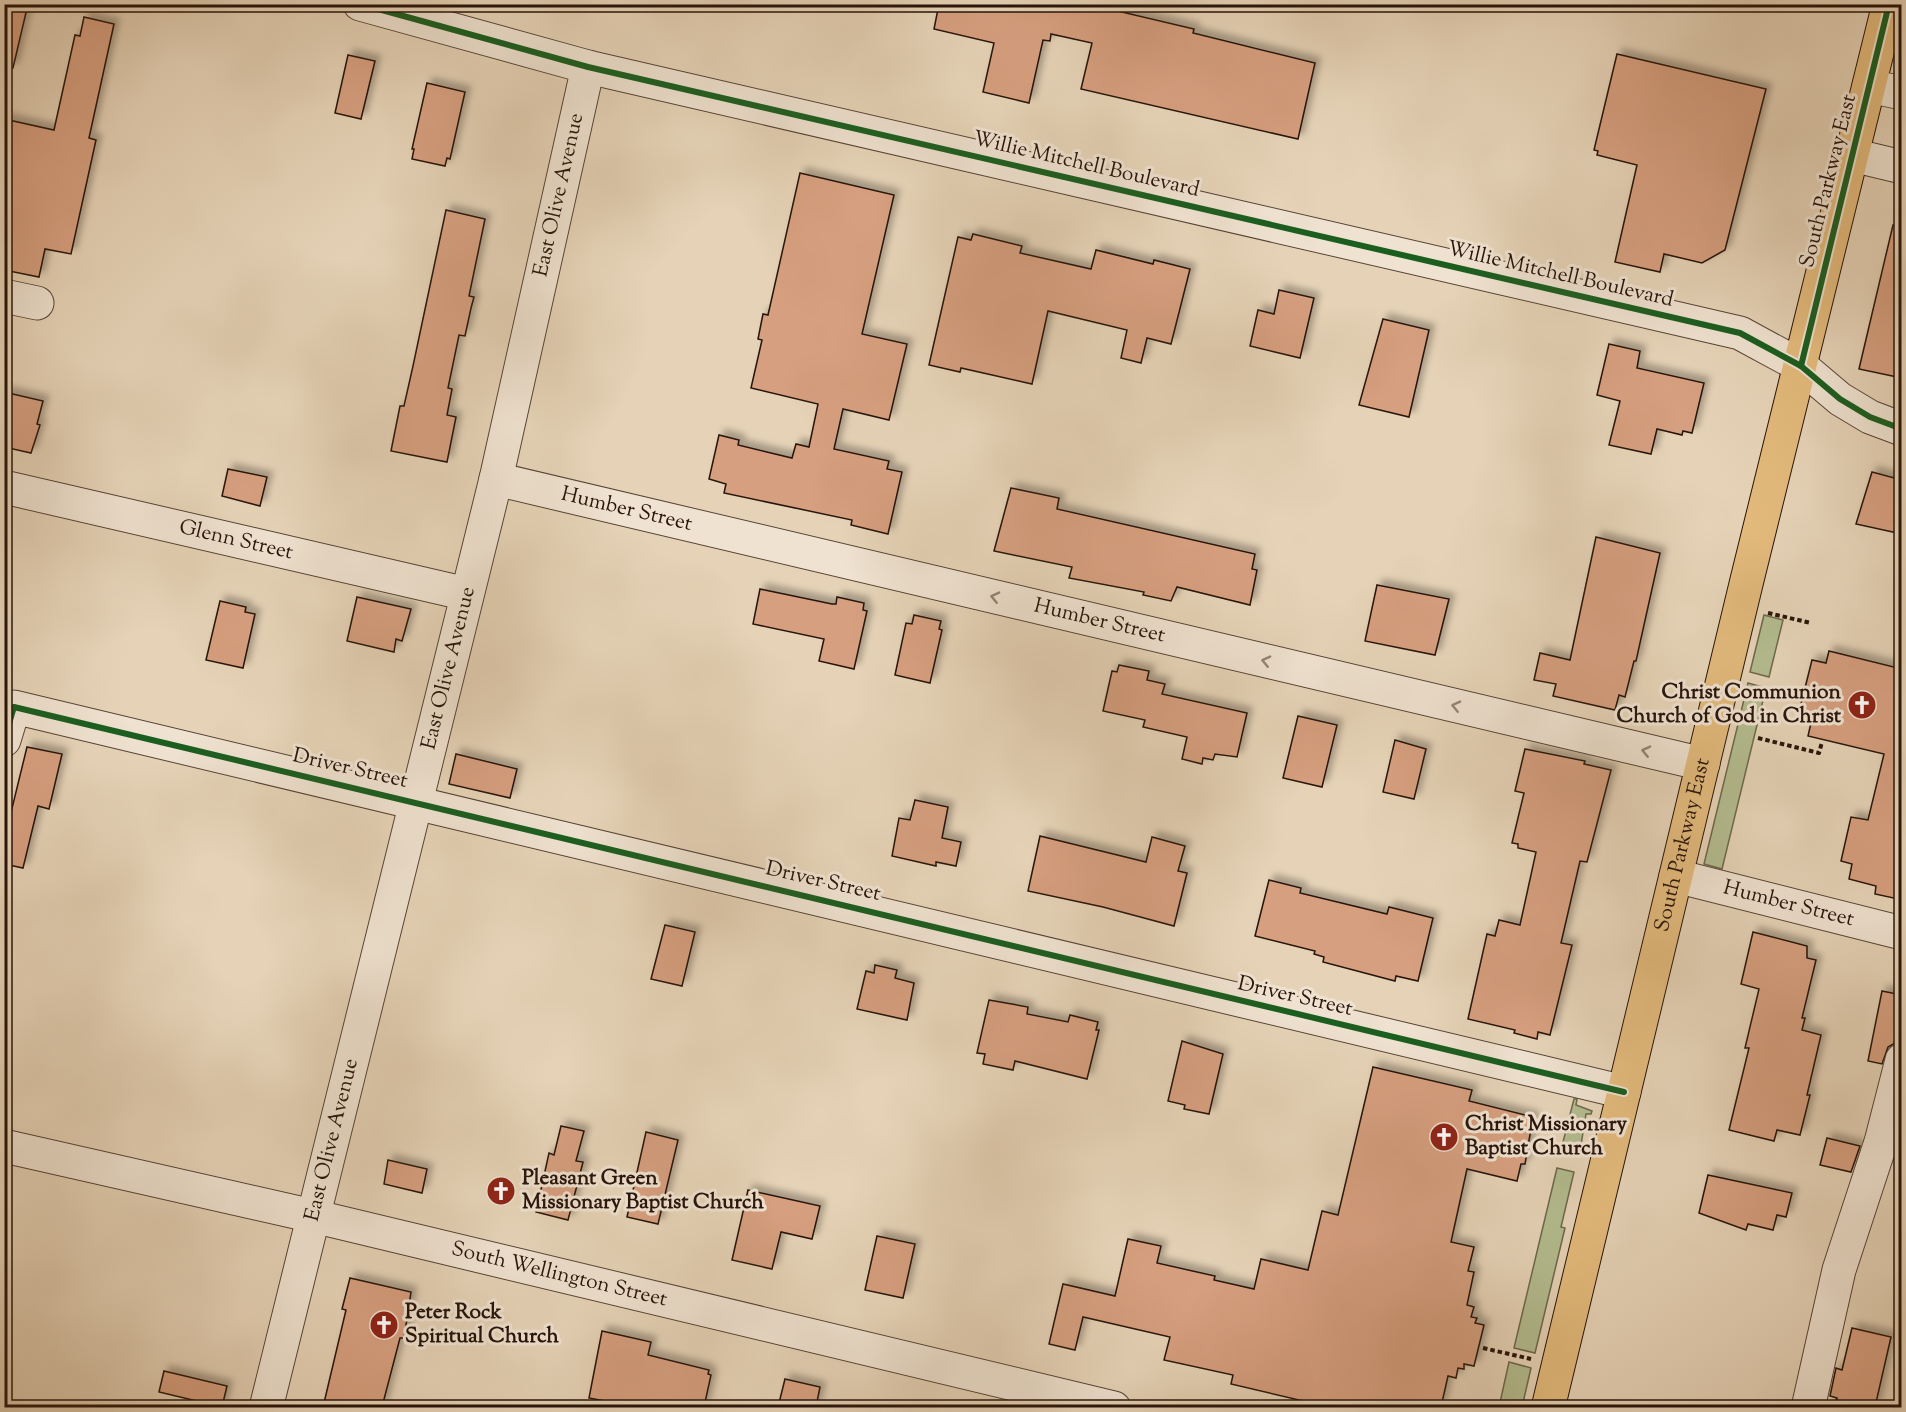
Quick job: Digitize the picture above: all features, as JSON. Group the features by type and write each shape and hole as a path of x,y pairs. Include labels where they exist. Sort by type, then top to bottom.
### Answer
{"main road":[{"name":"South Parkway East","path":"1548,1407 1702,764 1869,86 1892,10"}],"street":[{"name":"Willie Mitchell Boulevard","path":"360,4 588,67 1740,333 1801,366 1840,399 1870,417 1902,429"},
{"name":"East Olive Avenue","path":"266,1407 496,479 588,67"},
{"path":"1869,86 1902,93"},
{"path":"1852,155 1902,167"},
{"path":"4,296 37,303"},
{"name":"Humber Street","path":"496,479 1702,764"},
{"name":"Glenn Street","path":"4,488 467,594"},
{"name":"Driver Street","path":"4,740 14,707 1624,1092"},
{"name":"Humber Street","path":"1676,876 1902,933"},
{"path":"1808,1407 1839,1270 1881,1142 1902,1060"},
{"name":"South Wellington Street","path":"4,1146 313,1215 1114,1407"}],"path":[{"path":"1765,612 1811,623"},
{"path":"1758,738 1819,753 1822,742"},
{"path":"1482,1348 1533,1360"}],"green space":[{"path":"1764,615 1783,620 1769,677 1750,672"},
{"path":"1748,683 1766,688 1722,869 1704,864"},
{"path":"1574,1099 1577,1099 1576,1105 1592,1111 1591,1114 1586,1114 1580,1151 1562,1146"},
{"path":"1557,1168 1574,1172 1561,1227 1565,1228 1535,1353 1514,1348"},
{"path":"1509,1362 1531,1368 1522,1407 1499,1407"}],"building":[{"path":"4,4 28,4 13,68 4,67"},
{"path":"939,4 1088,4 1194,29 1193,33 1315,63 1298,139 1081,89 1092,43 1051,34 1050,41 1043,40 1029,103 983,92 994,43 934,29"},
{"path":"84,17 114,24 89,138 96,140 71,254 45,249 39,277 4,270 4,119 54,130 75,35 80,36"},
{"path":"1617,54 1766,89 1725,250 1702,263 1664,254 1660,272 1615,262 1637,165 1597,155 1598,151 1594,150"},
{"path":"348,55 375,61 361,119 335,113"},
{"path":"427,83 465,92 450,159 447,158 445,166 412,159 414,149 412,149"},
{"path":"800,173 894,195 862,334 907,344 889,420 843,409 834,449 889,461 887,469 902,472 888,534 851,525 852,520 724,493 726,484 709,479 719,435 739,440 738,445 792,458 796,444 809,447 818,404 751,388 762,340 758,339 763,314 768,315"},
{"path":"446,210 485,219 469,296 474,297 465,336 459,335 448,388 452,389 447,415 456,417 447,462 391,451 400,406 404,406"},
{"path":"1893,225 1902,226 1902,378 1859,369"},
{"path":"973,234 1022,246 1020,253 1091,269 1096,250 1153,264 1154,260 1190,269 1171,344 1147,338 1141,363 1121,358 1127,330 1048,311 1032,384 961,368 960,372 929,365 958,237 971,240"},
{"path":"1279,290 1314,298 1300,358 1250,346 1258,310 1274,314"},
{"path":"1383,319 1429,330 1409,417 1359,405"},
{"path":"1609,344 1640,351 1637,368 1704,383 1692,433 1683,431 1682,435 1657,429 1651,454 1609,445 1620,401 1597,395"},
{"path":"4,392 43,401 37,424 40,425 31,453 4,447"},
{"path":"228,469 267,477 260,506 222,496"},
{"path":"1872,472 1902,480 1902,534 1856,524"},
{"path":"1011,488 1059,498 1057,509 1255,554 1252,569 1257,570 1250,605 1177,587 1171,601 1143,595 1144,592 1069,578 1072,567 994,551"},
{"path":"1596,537 1660,553 1636,661 1634,661 1625,697 1619,695 1615,710 1553,696 1556,684 1534,680 1540,653 1570,660"},
{"path":"1377,585 1449,599 1435,655 1365,641"},
{"path":"760,589 832,604 836,604 837,597 864,603 863,610 867,611 854,669 819,661 824,639 753,624"},
{"path":"357,597 411,609 402,641 396,639 394,652 347,641"},
{"path":"220,601 246,607 245,612 255,614 243,668 206,660"},
{"path":"914,615 941,621 939,629 942,630 930,683 895,675 906,623 912,624"},
{"path":"1829,651 1902,669 1902,888 1898,899 1875,894 1876,886 1849,879 1852,864 1841,861 1851,817 1868,820 1884,754 1808,736 1811,723 1797,720 1812,660 1826,663"},
{"path":"1119,665 1149,671 1147,680 1165,684 1162,694 1247,713 1237,757 1215,754 1213,760 1203,758 1202,764 1182,759 1187,737 1143,727 1145,720 1103,711 1112,671 1117,672"},
{"path":"1298,716 1337,725 1322,787 1283,778"},
{"path":"1395,740 1426,749 1414,799 1383,792"},
{"path":"27,747 62,754 49,809 38,806 23,868 4,864 4,841"},
{"path":"1525,749 1585,761 1584,764 1611,770 1587,862 1580,861 1561,943 1572,945 1550,1035 1538,1032 1537,1039 1514,1033 1515,1030 1468,1019 1487,934 1495,936 1499,920 1520,925 1536,852 1518,848 1518,844 1512,843 1524,793 1515,791"},
{"path":"456,754 517,769 510,798 449,784"},
{"path":"915,800 948,807 942,838 961,842 956,866 936,862 936,866 892,856 899,818 910,820"},
{"path":"1040,836 1146,862 1152,837 1185,846 1178,871 1187,873 1174,926 1103,907 1028,891"},
{"path":"1269,880 1301,888 1300,893 1387,914 1389,907 1433,918 1418,981 1396,976 1395,981 1323,962 1324,957 1314,954 1315,951 1255,936"},
{"path":"665,925 695,932 682,986 651,979"},
{"path":"1753,932 1807,946 1807,958 1816,960 1802,1018 1805,1018 1802,1030 1821,1035 1807,1095 1810,1095 1800,1135 1777,1130 1774,1141 1729,1130 1749,1048 1745,1048 1759,989 1741,984"},
{"path":"875,965 897,970 895,978 914,983 907,1020 857,1009 866,971 874,973"},
{"path":"1882,991 1902,995 1902,1037 1898,1037 1897,1042 1888,1047 1882,1064 1868,1061"},
{"path":"989,1000 1028,1007 1027,1014 1068,1022 1070,1015 1098,1022 1096,1030 1099,1030 1087,1079 1015,1061 1013,1070 983,1064 985,1054 977,1053"},
{"path":"1182,1041 1223,1054 1209,1114 1184,1109 1185,1105 1168,1101"},
{"path":"1373,1067 1472,1090 1469,1101 1533,1117 1525,1164 1521,1164 1517,1181 1467,1169 1451,1242 1474,1247 1468,1271 1474,1272 1467,1305 1474,1307 1471,1317 1477,1318 1475,1323 1484,1325 1474,1366 1464,1364 1464,1369 1458,1368 1456,1378 1448,1376 1441,1407 1329,1407 1231,1384 1233,1375 1164,1360 1170,1337 1083,1317 1075,1350 1049,1344 1063,1284 1115,1296 1128,1239 1161,1246 1157,1263 1215,1276 1214,1280 1254,1289 1261,1259 1308,1270 1322,1211 1338,1215"},
{"path":"561,1126 584,1131 576,1161 583,1162 568,1220 536,1212 549,1153 554,1155"},
{"path":"646,1132 678,1140 658,1224 627,1217"},
{"path":"1827,1138 1860,1146 1851,1172 1820,1165"},
{"path":"388,1160 427,1169 422,1193 384,1184"},
{"path":"1708,1175 1792,1193 1786,1217 1777,1215 1773,1230 1748,1224 1746,1230 1699,1213"},
{"path":"748,1190 820,1206 812,1239 781,1232 772,1269 732,1260"},
{"path":"877,1236 915,1244 903,1298 865,1290"},
{"path":"350,1278 411,1292 404,1338 400,1338 382,1407 344,1407 324,1403 346,1310 342,1309"},
{"path":"1852,1328 1891,1337 1875,1407 1836,1400 1837,1398 1830,1396 1836,1368 1842,1370"},
{"path":"602,1331 651,1342 648,1355 709,1370 708,1374 711,1375 704,1407 636,1407 589,1398"},
{"path":"164,1371 227,1386 222,1407 159,1392"},
{"path":"785,1379 820,1387 816,1407 778,1407"}],"cycle path":[{"path":"360,4 588,67 1740,333 1801,366 1840,399 1870,417 1902,429"},
{"path":"1801,366 1889,4"},
{"path":"4,740 14,707 1624,1092"}],"place":[{"name":"Christ Communion Church of God in Christ","path":"1862,705"},
{"name":"Christ Missionary Baptist Church","path":"1444,1137"},
{"name":"Pleasant Green Missionary Baptist Church","path":"501,1191"},
{"name":"Peter Rock Spiritual Church","path":"384,1325"}]}
